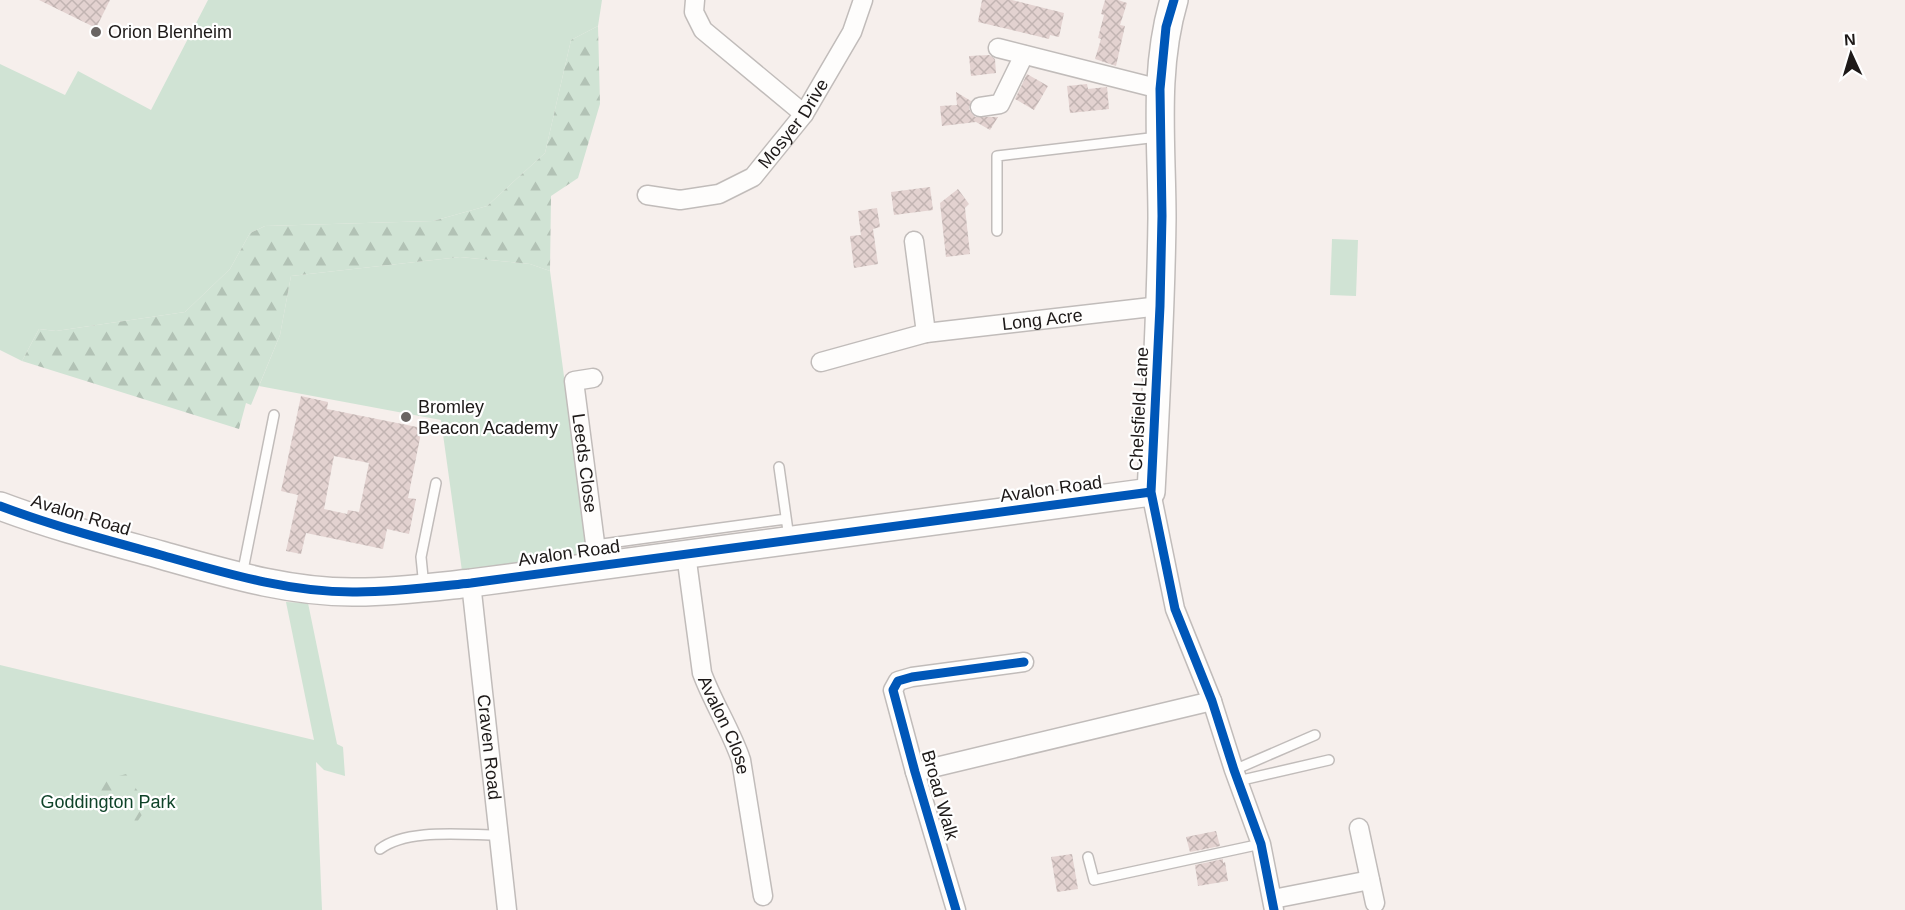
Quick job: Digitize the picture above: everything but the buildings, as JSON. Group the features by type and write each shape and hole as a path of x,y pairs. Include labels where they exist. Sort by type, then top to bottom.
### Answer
{"street":[{"path":"695,0 694,12 703,30 804,114"},
{"name":"Mosyer Drive","path":"647,195 680,200 719,194 753,177 804,114 852,32 863,0"},
{"name":"Chelsfield Lane","path":"1174,0 1166,27 1160,89 1160,306 1151,492 1176,609 1212,701 1261,844 1273,905"},
{"path":"998,48 1160,89"},
{"path":"980,106 1000,104 1024,55"},
{"path":"914,241 926,333"},
{"name":"Long Acre","path":"821,362 926,333 1160,306"},
{"name":"Leeds Close","path":"593,378 574,381 597,555"},
{"name":"Avalon Road","path":"0,506 45,523 241,578 295,588 356,592 471,583 597,555 686,554 788,530 1151,492"},
{"name":"Avalon Close","path":"686,554 702,673 707,688 734,739 741,760 763,896"},
{"name":"Craven Road","path":"471,583 507,910"},
{"name":"Broad Walk","path":"956,910 893,690 898,681 912,677 1023,662"},
{"name":"Broad Walk","path":"915,772 1212,701"},
{"path":"1359,828 1375,903"},
{"path":"1273,905 1370,880"}],"lane":[{"path":"998,231 997,156 1160,136"},
{"path":"241,578 274,415"},
{"path":"597,555 788,530 779,467"},
{"path":"424,588 422,557 436,483"},
{"path":"1236,776 1315,735"},
{"path":"1236,776 1329,759"},
{"path":"380,849 388,843 411,836 499,835"},
{"path":"1088,856 1094,880 1261,844"}],"green space":[{"path":"208,0 602,0 598,26 571,40 545,153 487,206 433,221 265,226 250,233 230,269 185,312 56,331 39,329 22,361 0,350 0,64 65,95 78,71 151,110"},
{"path":"598,26 600,104 578,178 551,196 550,271 530,264 460,257 291,276 280,335 251,405 246,403 239,429 22,361 39,329 56,331 185,312 230,269 250,233 265,226 433,221 487,206 545,153 571,40"},
{"path":"1332,239 1358,240 1356,296 1330,295"},
{"name":"Bromley Beacon Academy","path":"460,257 530,264 550,271 588,557 462,571 441,420 259,386 280,335 291,276"},
{"name":"Goddington Park","path":"286,602 308,603 337,744 343,747 345,776 324,770 316,762 322,910 0,910 0,665 314,740"},
{"path":"126,774 148,806 137,822 111,810 97,797 105,780"}],"cycle path":[{"path":"1174,0 1166,27 1160,89 1162,216 1160,306 1151,492 1175,609 1212,701 1261,844 1274,910"},
{"path":"0,506 80,532 233,575 307,589 357,592 471,583 1151,492"},
{"path":"956,910 893,690 898,681 912,677 1024,662"}],"place":[{"name":"Orion Blenheim","path":"96,32"},
{"name":"Bromley Beacon Academy","path":"406,417"}]}
